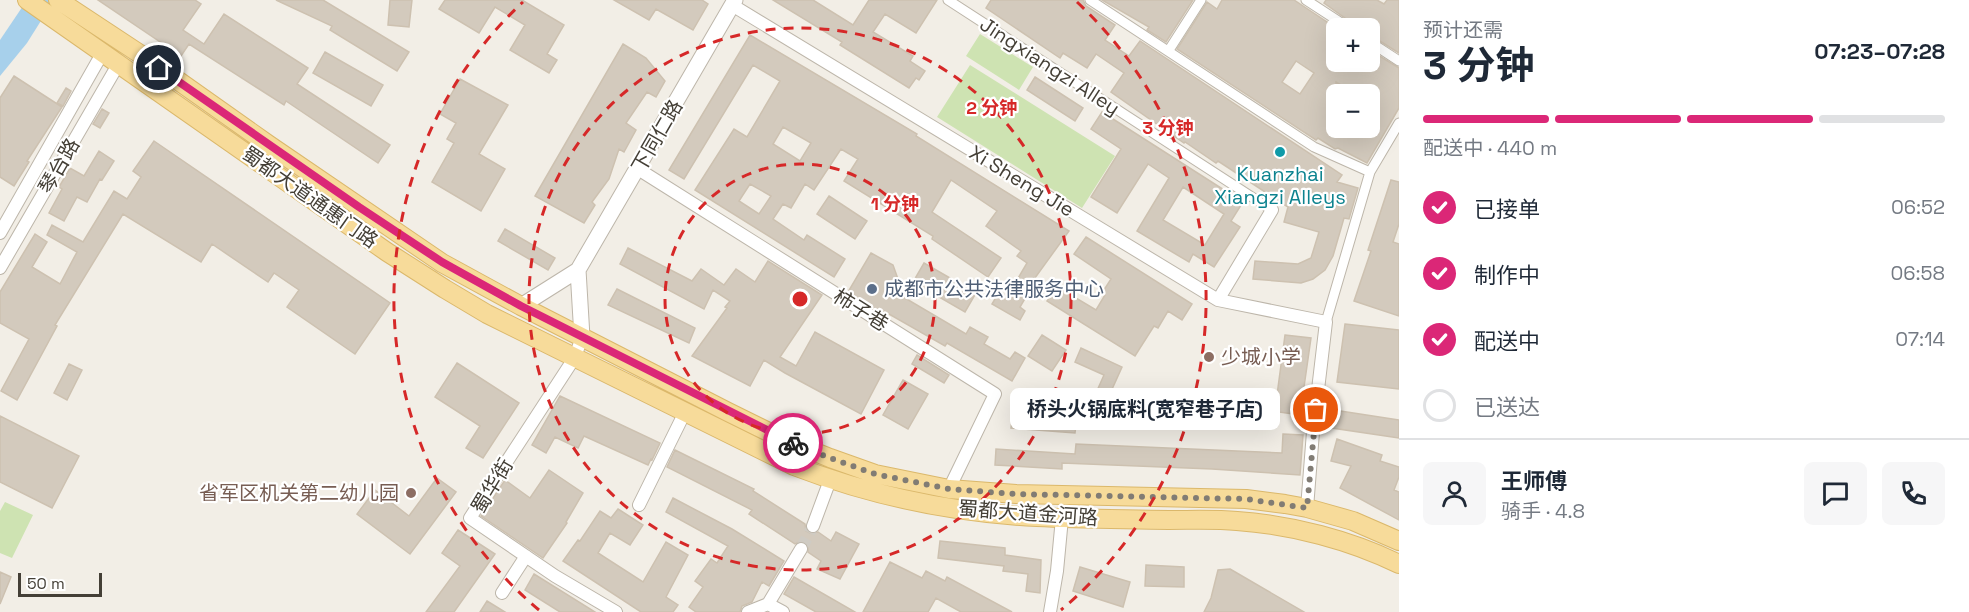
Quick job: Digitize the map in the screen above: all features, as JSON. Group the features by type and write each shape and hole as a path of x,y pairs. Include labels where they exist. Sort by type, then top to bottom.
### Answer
{"main road":[{"path":"27,0 61,6"},
{"name":"蜀都大道通惠门路","path":"61,6 103,52 387,252 445,289 575,357"},
{"name":"蜀都大道通惠门路","path":"61,6 146,58 432,256 521,306"},
{"name":"蜀都大道金河路","path":"521,306 783,439 875,474 949,489 1016,494 1246,499 1307,508 1353,521 1399,541"},
{"path":"510,325 582,337"},
{"name":"蜀都大道金河路","path":"575,357 756,448 830,480 892,496 970,512 1062,518 1236,520 1260,523 1307,532 1399,564"}],"street":[{"name":"Jingxiangzi Alley","path":"948,0 1272,210"},
{"path":"1090,0 1314,147 1370,172"},
{"path":"1169,50 1201,0"},
{"path":"1306,0 1334,18"},
{"name":"下同仁路","path":"521,306 578,270 733,2"},
{"name":"Xi Sheng Jie","path":"733,2 1218,300 1326,322"},
{"path":"1380,49 1399,61"},
{"name":"琴台路","path":"0,233 103,52"},
{"name":"琴台路","path":"0,268 119,63"},
{"path":"1307,508 1326,322 1370,172 1399,123"},
{"name":"柿子巷","path":"638,169 995,394 949,489"},
{"path":"1218,300 1272,210"},
{"path":"578,270 582,337"},
{"name":"蜀华街","path":"582,337 575,357 470,518 555,576 616,612"},
{"path":"639,505 685,412"},
{"path":"813,526 830,480"},
{"path":"1050,612 1062,518"},
{"path":"748,612 768,604 801,549"},
{"path":"502,593 526,556"},
{"path":"768,604 783,612"}],"green space":[{"path":"980,34 1033,67 1019,90 966,56"},
{"path":"970,65 1115,156 1082,208 937,117"},
{"path":"5,502 33,515 12,558 0,553 0,511"}],"water":[{"path":"27,0 54,0 27,43 0,76 0,40"}],"building":[{"path":"98,0 195,0 201,4 183,30 204,44 224,14 308,68 297,84 390,145 378,163 286,101 284,105 189,44 181,56"},
{"path":"276,0 323,0 409,52 397,71 330,30 332,26"},
{"path":"390,0 412,0 409,27 388,25"},
{"path":"445,0 522,0 564,25 547,54 557,60 549,73 510,50 525,25 495,7 479,33 439,9"},
{"path":"614,0 702,0 708,4 693,30 656,9 649,20"},
{"path":"773,0 813,0 853,25 869,0 937,0 916,33 885,14 873,32 913,56 910,61 925,71 909,88 840,45 842,42"},
{"path":"991,0 1083,0 1086,6 1115,25 1105,40 1129,56 1140,41 1342,175 1337,182 1358,188 1349,219 1344,218 1333,256 1325,270 1313,279 1301,283 1253,279 1255,261 1298,264 1311,258 1319,232 1284,222 1288,207 1218,161 1216,163 1184,143 1111,92 1124,73 1096,54 1087,68 1063,53 1060,58 986,8"},
{"path":"1102,0 1193,0 1166,42 1147,30 1149,27"},
{"path":"1222,0 1294,0 1326,21 1326,72 1380,72 1380,56 1399,68 1399,108 1367,163 1338,148 1335,149 1318,138 1316,140 1177,49 1207,2 1217,9","holes":["1296,61 1314,73 1300,94 1282,82"]},
{"path":"1326,0 1377,0 1384,4 1387,0 1399,0 1399,53 1380,41 1380,18 1345,18 1324,3"},
{"path":"750,35 917,134 916,136 1069,231 1032,282 1034,283 1020,307 1025,311 1020,320 992,304 998,294 1006,299 1027,263 1017,256 1021,251 986,226 997,211 951,180 932,212 1001,258 988,277 932,239 933,236 844,181 858,159 841,149 814,190 805,184 791,208 783,204 773,219 804,240 807,235 845,259 834,277 695,190 734,129 747,137 780,81 753,65 684,179 669,170","holes":["783,127 811,143 800,161 773,144","750,184 771,196 759,214 739,201"]},
{"path":"623,44 646,58 665,81 656,97 647,92 626,123 636,130 624,152 619,149 609,179 592,202 595,205 584,223 535,196"},
{"path":"325,52 383,85 371,106 313,73"},
{"path":"14,76 62,107 27,161 29,162 14,186 0,177 0,98"},
{"path":"1035,77 1083,108 1075,121 1027,90"},
{"path":"460,79 508,105 479,154 505,169 481,211 432,182 454,143 447,139 456,123 440,114"},
{"path":"66,88 71,91 63,106 57,103"},
{"path":"102,109 109,113 100,128 93,124"},
{"path":"1102,112 1243,202 1231,221 1240,227 1214,267 1193,254 1189,262 1137,231 1169,178 1148,164 1117,213 1091,197 1121,149 1091,129","holes":["1183,187 1224,214 1205,245 1163,220"]},
{"path":"154,141 390,303 355,354 287,307 299,290 274,273 268,282 212,244 201,262 123,214 55,325 57,326 17,400 1,391 29,339 0,323 0,292 35,234 47,242 32,267 60,284 77,252 47,235 52,225 83,242 114,191 127,199 141,177 133,171"},
{"path":"99,151 114,161 87,202 77,197 64,221 49,213 62,189 59,187 70,168 84,176"},
{"path":"1391,180 1399,182 1399,224 1393,242 1399,244 1399,316 1354,301"},
{"path":"829,196 867,221 855,239 817,214"},
{"path":"505,229 555,258 548,270 498,241"},
{"path":"1086,237 1192,304 1182,320 1168,311 1158,328 1154,326 1135,356 1047,301 1056,286 1096,310 1105,295 1102,293 1111,279 1074,254"},
{"path":"628,248 692,281 701,269 724,285 736,269 755,282 768,261 822,295 780,357 796,366 815,332 884,370 861,414 764,360 750,386 692,356 730,301 713,290 704,309 620,264"},
{"path":"871,253 893,265 899,282 893,291 966,334 970,327 988,337 984,344 1010,359 1015,352 1025,358 1012,381 947,343 945,346 848,292"},
{"path":"924,263 976,293 965,312 913,282"},
{"path":"617,289 695,328 689,343 608,305"},
{"path":"1345,324 1399,330 1399,389 1337,382"},
{"path":"1042,335 1066,350 1052,371 1028,356"},
{"path":"1285,335 1311,338 1300,415 1264,410 1264,424 1100,424 1100,394 1096,393 1104,375 1075,362 1081,348 1122,367 1109,396 1277,395"},
{"path":"917,355 949,375 944,383 912,364"},
{"path":"457,363 519,403 483,458 466,448 480,426 435,397"},
{"path":"69,364 82,370 67,400 54,393"},
{"path":"903,380 928,394 908,429 883,415"},
{"path":"560,396 660,443 652,460 648,465 584,436 578,448 555,437 546,453 532,445"},
{"path":"1013,409 1077,415 1075,433 1011,428"},
{"path":"1334,410 1399,420 1399,438 1332,428"},
{"path":"0,416 79,456 52,508 0,482"},
{"path":"1283,434 1303,435 1300,475 1062,463 1062,469 995,465 996,449 1075,454 1076,444 1282,453"},
{"path":"1337,439 1382,455 1380,461 1399,467 1399,477 1394,490 1399,492 1399,520 1340,488 1351,466 1331,461"},
{"path":"675,450 754,489 753,491 805,524 806,531 818,532 831,541 836,532 859,544 840,579 817,569 821,561 808,552 806,542 801,541 795,544 749,514 752,510 667,467"},
{"path":"549,470 583,493 567,523 543,558 481,516 505,480 530,498"},
{"path":"437,478 456,492 410,554 357,514 375,490 409,516"},
{"path":"673,498 732,529 784,561 769,586 762,582 752,602 742,606 740,612 696,612 689,607 703,587 695,581 711,559 717,563 728,546 666,512"},
{"path":"618,509 643,525 630,545 610,533 598,553 643,582 666,542 688,555 666,597 678,605 673,612 641,612 563,561 600,511 611,518"},
{"path":"458,530 495,554 454,612 426,612 460,566 442,553"},
{"path":"940,541 1005,548 1005,555 1041,560 1040,593 1026,591 1028,574 1003,571 1004,566 938,558"},
{"path":"890,562 922,578 926,571 945,581 947,577 1012,612 961,612 936,598 928,612 863,612"},
{"path":"1146,565 1184,567 1184,587 1145,586"},
{"path":"1080,567 1130,582 1123,607 1073,591"},
{"path":"1230,569 1304,612 1204,612 1211,598 1218,570"},
{"path":"0,572 11,577 0,604"},
{"path":"534,574 595,612 560,612 525,590"},
{"path":"794,577 855,612 816,612 784,594"},
{"path":"487,601 505,612 480,612"}],"tunnel":[{"path":"801,549 813,526"}],"way so far":[{"path":"793,443 875,474 949,489 1016,494 1246,499 1307,508 1316,410"}],"place":[{"name":"Kuanzhai Xiangzi Alleys","path":"1280,152"},
{"name":"成都市公共法律服务中心","path":"872,289"},
{"name":"少城小学","path":"1209,357"},
{"name":"桥头火锅底料(宽窄巷子店)","path":"1316,410"},
{"name":"省军区机关第二幼儿园","path":"411,493"}],"route":[{"path":"159,68 442,262 521,306 793,443"}]}
